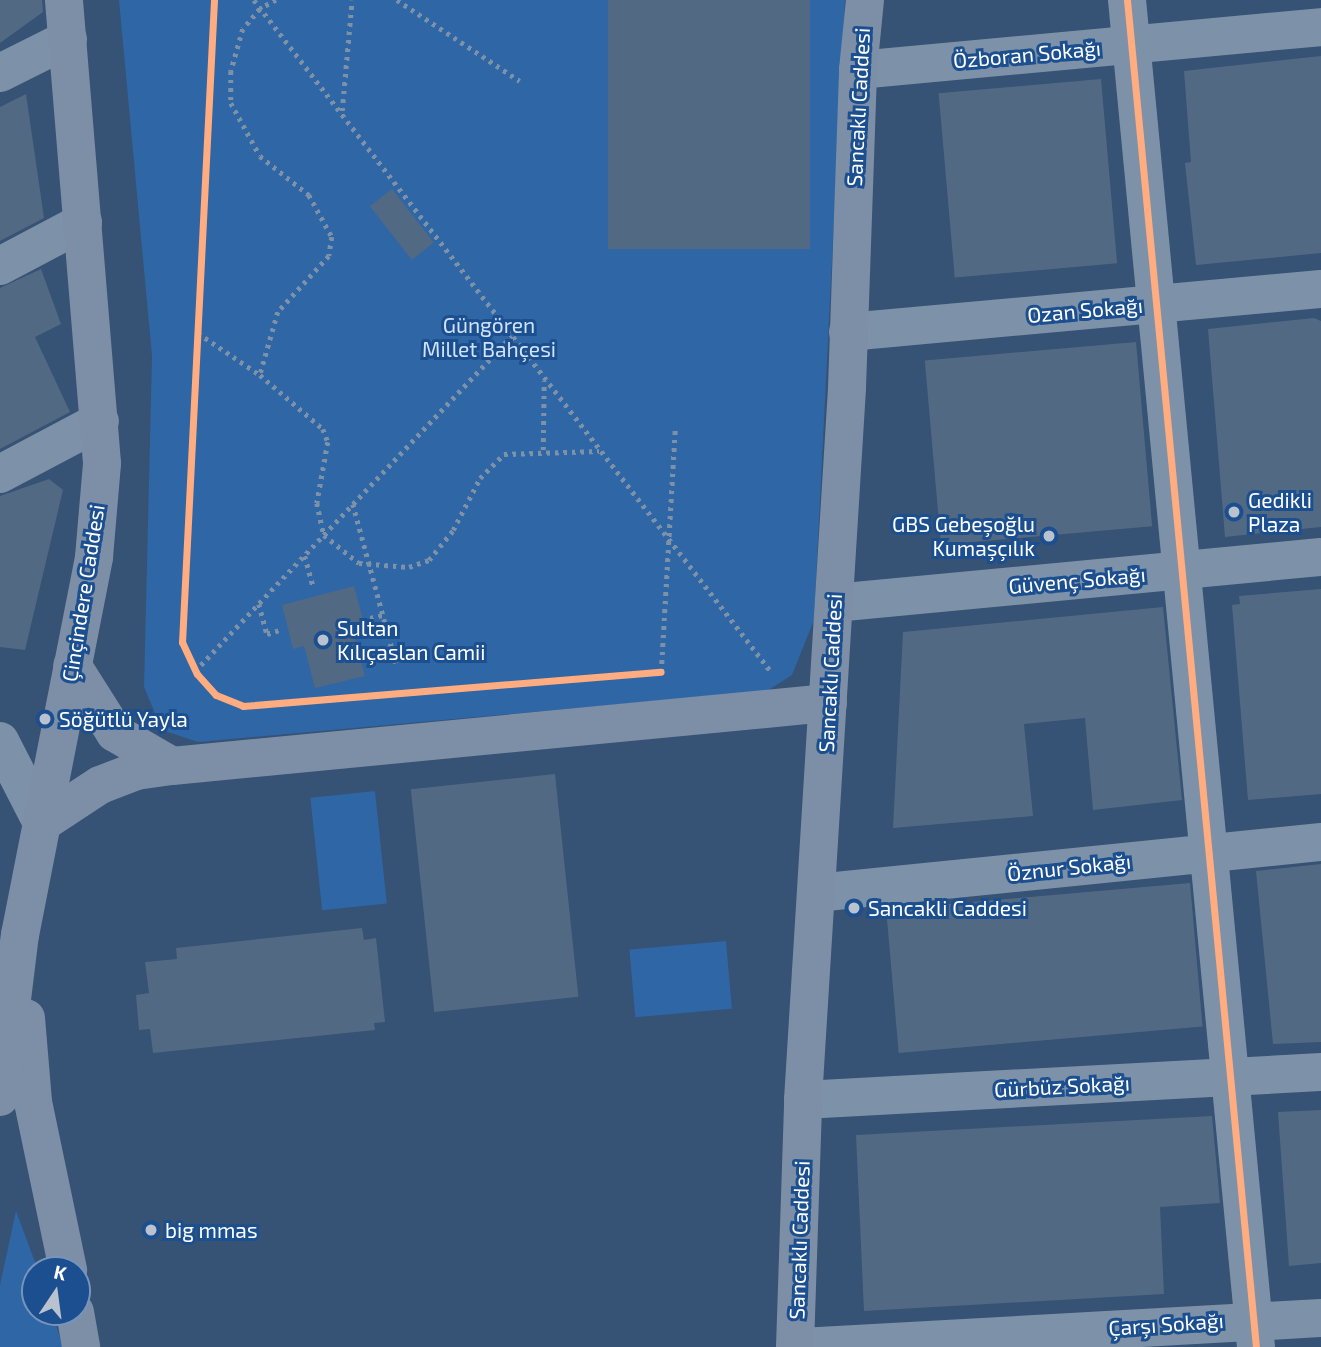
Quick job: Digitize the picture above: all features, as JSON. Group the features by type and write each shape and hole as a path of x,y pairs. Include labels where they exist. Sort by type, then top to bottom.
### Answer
{"main road":[{"name":"Çinçindere Caddesi","path":"0,1097 10,938 42,823 94,557 102,463 64,0"},
{"name":"Sancaklı Caddesi","path":"795,1347 803,1100 816,893 813,705 834,603 858,70 865,0"},
{"path":"72,665 115,733 172,766"},
{"path":"42,823 100,785 136,771 813,705"},
{"path":"10,938 33,1102 65,1256"},
{"path":"77,1326 81,1347"}],"street":[{"path":"1127,0 1255,1333"},
{"name":"Özboran Sokağı","path":"858,70 1321,27"},
{"path":"0,73 68,38"},
{"path":"0,266 83,222"},
{"name":"Ozan Sokağı","path":"848,332 1321,289"},
{"path":"0,474 100,421"},
{"name":"Güvenç Sokağı","path":"834,603 1321,557"},
{"path":"0,741 42,823"},
{"name":"Öznur Sokağı","path":"816,893 1321,842"},
{"name":"Gürbüz Sokağı","path":"803,1100 1321,1072"},
{"name":"Çarşı Sokağı","path":"801,1347 1255,1333 1321,1318"}],"path":[{"path":"254,0 342,111 544,380 670,542 813,705"},
{"path":"260,375 278,312 330,257 332,237 309,195 260,156 232,103 235,49 243,29 261,9 276,0"},
{"path":"342,111 352,0"},
{"path":"397,0 520,81"},
{"path":"198,346 199,319"},
{"path":"198,333 260,375 323,429 328,442 317,503 324,535 349,558 369,565 409,567 429,560 453,530 491,463 504,454 542,450 599,451"},
{"path":"195,671 512,336"},
{"path":"542,450 544,380"},
{"path":"647,673 661,672 675,429"},
{"path":"353,504 396,663"},
{"path":"304,555 313,586"},
{"path":"259,603 268,634 280,630"},
{"path":"370,618 383,615"},
{"path":"190,661 206,685"}],"green space":[{"name":"Güngören Millet Bahçesi","path":"119,0 845,0 814,620 792,675 767,691 198,742 162,730 144,687 152,356"},
{"path":"375,791 387,903 322,910 310,798"},
{"path":"726,941 732,1009 635,1017 629,949"},
{"path":"16,1211 33,1256 21,1256 21,1326 56,1326 63,1347 0,1347 0,1285"}],"building":[{"path":"0,0 42,0 43,12 0,43"},
{"path":"608,0 810,0 810,249 608,249"},
{"path":"1321,56 1321,253 1196,265 1185,163 1191,162 1184,71"},
{"path":"1101,79 1117,263 955,278 939,93"},
{"path":"26,94 44,218 0,241 0,107"},
{"path":"392,189 434,243 412,260 370,206"},
{"path":"41,269 61,324 35,337 70,412 0,449 0,288"},
{"path":"1314,318 1321,321 1321,527 1225,537 1208,329"},
{"path":"1136,342 1152,526 941,545 925,360"},
{"path":"49,479 63,490 25,650 0,647 0,496"},
{"name":"Sultan Kılıçaslan Camii","path":"354,586 366,631 354,635 365,676 315,688 304,646 293,649 282,605"},
{"path":"1321,589 1321,794 1248,800 1232,605 1240,604 1239,596"},
{"path":"1163,607 1182,800 1093,810 1085,718 1024,724 1033,816 893,828 903,632"},
{"path":"555,774 578,997 434,1012 411,789"},
{"path":"1321,864 1321,1042 1273,1044 1256,871"},
{"path":"1190,883 1203,1026 899,1053 886,910"},
{"path":"362,928 364,940 376,938 385,1022 374,1023 375,1030 153,1053 150,1029 139,1030 136,995 149,993 145,962 177,959 176,948"},
{"path":"1321,1110 1321,1263 1289,1266 1278,1112"},
{"path":"1212,1116 1220,1203 1160,1207 1164,1294 864,1311 856,1135"}],"cycle path":[{"path":"214,0 182,642 197,674 216,695 243,706 661,672"},
{"path":"1127,0 1256,1347"}],"place":[{"name":"Gedikli Plaza","path":"1234,512"},
{"name":"GBS Gebeşoğlu Kumaşçılık","path":"1049,536"},
{"name":"Sultan Kılıçaslan Camii","path":"323,640"},
{"name":"Söğütlü Yayla","path":"45,719"},
{"name":"Sancakli Caddesi","path":"854,908"},
{"name":"big mmas","path":"151,1230"}]}
